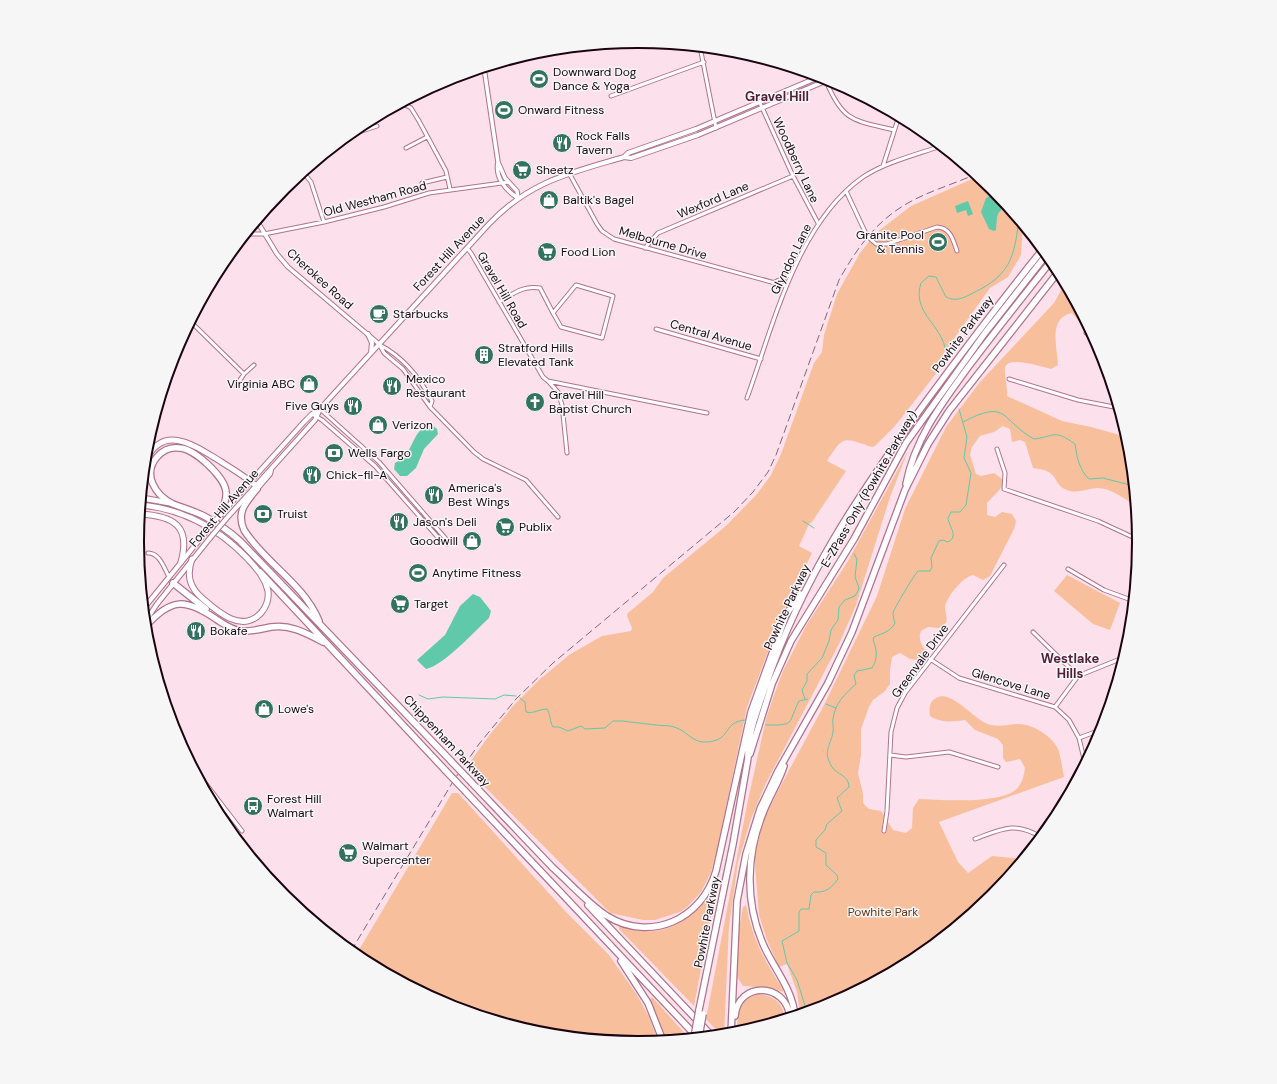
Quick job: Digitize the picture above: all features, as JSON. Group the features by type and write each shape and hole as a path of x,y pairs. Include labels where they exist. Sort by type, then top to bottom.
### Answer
{"highway":[{"name":"Powhite Parkway","path":"695,1033 701,1012 748,758 748,748 751,734 765,686 787,628 806,586 853,507 991,314 1039,254"},
{"name":"E-ZPass Only (Powhite Parkway)","path":"748,758 770,690 791,641 854,538 906,443 985,333 1043,260"},
{"name":"E-ZPass Only (Powhite Parkway)","path":"904,490 914,454 932,418 1000,324 1047,266"},
{"name":"Powhite Parkway","path":"731,1028 735,920 741,873 749,841 760,809 789,752 828,683 852,632 904,490 928,444 945,416 1054,277"},
{"path":"153,450 162,444 172,440 182,441 194,445 250,481 257,488 245,503 242,510 241,520 244,530 297,589 316,614 321,625"},
{"path":"172,503 154,487 151,479 151,469 155,460 162,453 170,449 181,448 194,454 223,481 226,497 220,515"},
{"name":"Chippenham Parkway","path":"147,499 172,503 205,516 234,536 451,761 707,1031"},
{"name":"Chippenham Parkway","path":"146,506 169,510 201,523 230,542 694,1033"},
{"path":"146,515 166,518 179,526 183,533 185,543 181,562"},
{"path":"192,559 189,574 190,582 194,590 223,615 237,622 254,618 266,605 268,592 260,572"},
{"path":"173,583 212,616"},
{"path":"552,867 602,912 630,926 651,927 668,924 683,917 700,903 709,889 716,871 743,744 755,700 786,615 806,586"},
{"path":"151,620 162,609 176,604 190,605 236,630 249,631 274,627 291,628 304,632 327,645"},
{"path":"789,752 782,773 763,813 755,837 750,869 750,890 752,910 759,935 790,992 794,1011"},
{"path":"544,875 627,969 648,1003 661,1035"},
{"path":"732,1027 737,1004 745,996 755,991 768,991 778,995 787,1004 789,1012"},
{"path":"699,1032 701,1012"}],"main road":[{"name":"Forest Hill Avenue","path":"624,157 628,152 714,122 812,80"},
{"name":"Forest Hill Avenue","path":"149,602 204,534 250,481 312,414 320,409 498,215 518,198 540,185 569,173 624,157 631,158 657,150 716,128 821,83"},
{"path":"368,334 372,343 371,353"},
{"name":"Forest Hill Avenue","path":"150,615 192,559 226,519 270,474 272,468 317,417 320,409"},
{"path":"169,577 173,583"}],"street":[{"path":"701,52 716,128"},
{"path":"611,96 704,62"},
{"path":"485,73 498,162 498,176 502,183 513,195 518,198"},
{"path":"830,87 835,102 842,112 858,121 894,130"},
{"name":"Woodberry Lane","path":"760,103 793,176 818,223"},
{"path":"407,106 411,108 427,137 447,177 450,189"},
{"path":"883,166 897,121"},
{"path":"371,127 378,126"},
{"path":"406,148 427,137"},
{"name":"Glyndon Lane","path":"747,398 786,286 818,223 846,191 863,177 883,166 936,148"},
{"path":"498,162 509,182 517,191 518,198"},
{"name":"Melbourne Drive","path":"569,173 602,231 614,239 786,286"},
{"name":"Wexford Lane","path":"645,248 658,233 793,176"},
{"path":"307,177 311,182 324,222"},
{"path":"422,183 447,177"},
{"name":"Old Westham Road","path":"253,234 264,234 324,222 384,207 424,194 450,189 509,182"},
{"path":"846,191 867,236 876,244 886,244 937,227 944,227 949,232 957,251"},
{"name":"Cherokee Road","path":"259,225 277,254 288,267 379,344 400,359 418,378 432,401 430,407"},
{"name":"Gravel Hill Road","path":"467,248 538,371 560,397 567,453"},
{"path":"773,283 792,273"},
{"path":"499,302 524,288 540,288 553,313 561,327 602,338 613,296 576,285 553,313"},
{"path":"194,325 244,374"},
{"name":"Central Avenue","path":"656,329 761,359"},
{"name":"Cherokee Road","path":"379,344 384,353 403,369 430,407 478,457 526,480 558,517"},
{"path":"236,386 244,374 254,365"},
{"path":"1009,379 1078,400 1114,407"},
{"path":"548,381 707,413"},
{"path":"312,414 378,469 442,542 447,544 446,539 379,462 320,409"},
{"path":"997,449 1005,473 1004,489 1098,521 1132,537"},
{"path":"148,553 153,553 158,557 169,577"},
{"name":"Greenvale Drive","path":"884,831 887,811 892,727 897,708 905,693 930,659 1004,564"},
{"path":"1068,570 1104,590 1129,599"},
{"path":"1034,632 1078,676"},
{"name":"Glencove Lane","path":"930,659 959,678 1055,707 1068,720 1079,738 1083,757"},
{"path":"1055,707 1078,676 1118,660"},
{"path":"1079,738 1094,732"},
{"path":"890,755 906,758 949,752 998,767"},
{"path":"212,791 242,830"},
{"path":"975,839 1011,827 1026,829 1036,834"}],"green space":[{"path":"973,179 1010,216 1023,232 1021,255 1008,277 990,288 943,354 942,363 938,371 895,426 875,446 872,447 850,440 841,442 827,461 846,471 812,522 809,524 799,546 812,553 783,612 747,707 717,850 711,872 701,892 687,907 680,912 655,920 643,920 610,913 466,768 513,706 539,680 569,655 602,636 631,631 632,628 627,616 628,613 653,592 663,578 727,525 757,494 771,475 781,454 814,363 822,352 824,335 837,294 860,253 876,233 911,206"},
{"name":"Powhite Park","path":"1062,289 1082,325 1072,313 1064,316 1060,321 1056,334 1058,365 1051,369 1018,362 1007,364 1005,372 1007,396 1062,421 1121,435 1130,502 1118,494 1102,488 1074,492 1062,487 1052,474 1033,468 1025,442 1020,440 1012,442 1010,429 1003,426 994,432 980,436 972,447 970,455 976,474 981,476 994,473 1002,479 1002,487 987,503 987,515 995,517 1002,512 1012,514 1016,521 1014,529 990,576 983,580 973,575 965,579 952,593 946,603 946,623 939,628 928,627 921,631 920,641 925,650 923,656 918,660 910,659 900,653 892,657 890,684 885,691 873,700 861,729 861,755 858,773 863,794 863,803 869,809 881,811 893,830 906,833 912,828 913,808 919,799 988,799 1012,792 1019,786 1025,768 1020,759 1006,762 1003,758 1003,745 998,739 975,730 965,720 942,721 930,716 932,702 936,698 942,696 956,701 985,723 998,726 1024,724 1045,734 1057,747 1064,777 939,822 958,862 968,873 992,856 1018,858 988,891 964,913 913,953 857,985 799,1009 797,992 787,964 779,967 767,940 759,915 754,853 764,817 823,707 877,596 905,509 946,427 980,382 1054,303"},
{"path":"908,451 890,497 856,605 839,644 765,785 751,819 738,862 729,926 724,1029 716,1030 706,1019 748,800 766,719 783,671 806,626 848,561"},
{"path":"1067,575 1120,603 1110,630 1093,624 1054,591"},
{"path":"452,793 458,793 565,911 609,955 637,995 649,1017 656,1035 606,1035 574,1032 542,1027 511,1019 480,1010 420,985 391,970 359,950"},
{"path":"710,897 714,899 694,1006 619,929 619,926 641,931 667,928 684,920"},
{"path":"746,905 752,928 760,949 770,969 783,989 783,992 772,988 743,986 737,977 738,935 743,907"},
{"path":"759,994 769,996 777,1001 784,1014 737,1026 739,1014 743,1004 752,996"},
{"path":"652,997 685,1034 665,1035 650,999"}],"shaded area":[{"path":"991,196 1003,208 998,214 996,230 994,231 989,229 981,212 986,198"},
{"path":"968,201 973,214 968,216 966,210 957,213 955,206"},
{"path":"432,425 437,429 438,434 424,449 416,468 407,476 400,476 394,469 395,463 407,454 420,431 425,427"},
{"path":"473,594 480,597 491,611 489,618 450,655 441,662 426,669 417,660 445,635 460,606"}],"waterway":[{"path":"948,360 942,339 922,307 919,292 921,283 929,276 936,277 946,297 956,299 970,295 995,279 1008,264 1015,245 1018,226"},
{"path":"805,1007 797,980 787,963 782,941 799,931 799,912 801,909 809,909 811,895 814,892 822,892 828,889 838,879 837,875 826,865 826,853 816,847 816,840 825,830 827,824 842,811 837,798 849,787 847,780 834,770 828,757 827,752 832,737 834,713 841,699 856,684 854,675 857,671 872,668 876,654 873,640 874,637 886,632 895,623 893,614 894,610 913,578 918,571 930,571 932,567 931,558 939,541 943,540 948,542 953,537 948,518 951,512 960,512 966,505 971,473 964,458 967,437 959,409"},
{"path":"963,422 978,415 989,412 997,412 1003,414 1023,432 1034,439 1055,435 1063,436 1075,444 1079,463 1089,479 1103,478 1129,485"},
{"path":"803,521 814,528"},
{"path":"805,699 802,690 807,681 807,674 822,658 829,641 831,630 838,620 839,607 845,600 855,596 858,591 859,588 855,577 857,559 854,554"},
{"path":"419,695 428,699 443,697 495,699 504,695 516,696"},
{"path":"520,698 525,702 526,712 547,709 553,727 559,727 568,731 581,726 585,729 605,728 613,721 622,721 672,726 696,740 706,742 722,737 730,727 738,721 745,720"},
{"path":"766,725 786,724 791,719 799,701 808,699"},
{"path":"826,704 836,708"}],"railway":[{"path":"354,946 454,780 479,744 516,699 553,663 734,512 753,492 768,472 776,455 839,280 868,236 886,218 908,203 970,176"}],"place":[{"name":"Downward Dog Dance & Yoga","path":"539,79"},
{"name":"Onward Fitness","path":"504,110"},
{"name":"Rock Falls Tavern","path":"562,143"},
{"name":"Sheetz","path":"522,170"},
{"name":"Baltik's Bagel","path":"549,200"},
{"name":"Granite Pool & Tennis","path":"938,242"},
{"name":"Food Lion","path":"547,252"},
{"name":"Starbucks","path":"379,314"},
{"name":"Stratford Hills Elevated Tank","path":"484,355"},
{"name":"Virginia ABC","path":"309,384"},
{"name":"Mexico Restaurant","path":"392,386"},
{"name":"Gravel Hill Baptist Church","path":"535,402"},
{"name":"Five Guys","path":"353,406"},
{"name":"Verizon","path":"378,425"},
{"name":"Wells Fargo","path":"334,453"},
{"name":"Chick-fil-A","path":"312,475"},
{"name":"America's Best Wings","path":"434,495"},
{"name":"Truist","path":"263,514"},
{"name":"Jason's Deli","path":"399,522"},
{"name":"Publix","path":"505,527"},
{"name":"Goodwill","path":"472,541"},
{"name":"Anytime Fitness","path":"418,573"},
{"name":"Target","path":"400,604"},
{"name":"Bokafe","path":"196,631"},
{"name":"Lowe's","path":"264,709"},
{"name":"Forest Hill Walmart","path":"253,806"},
{"name":"Walmart Supercenter","path":"348,853"}],"district":[{"name":"Gravel Hill","path":"777,96"},
{"name":"Westlake Hills","path":"1070,666"}]}
